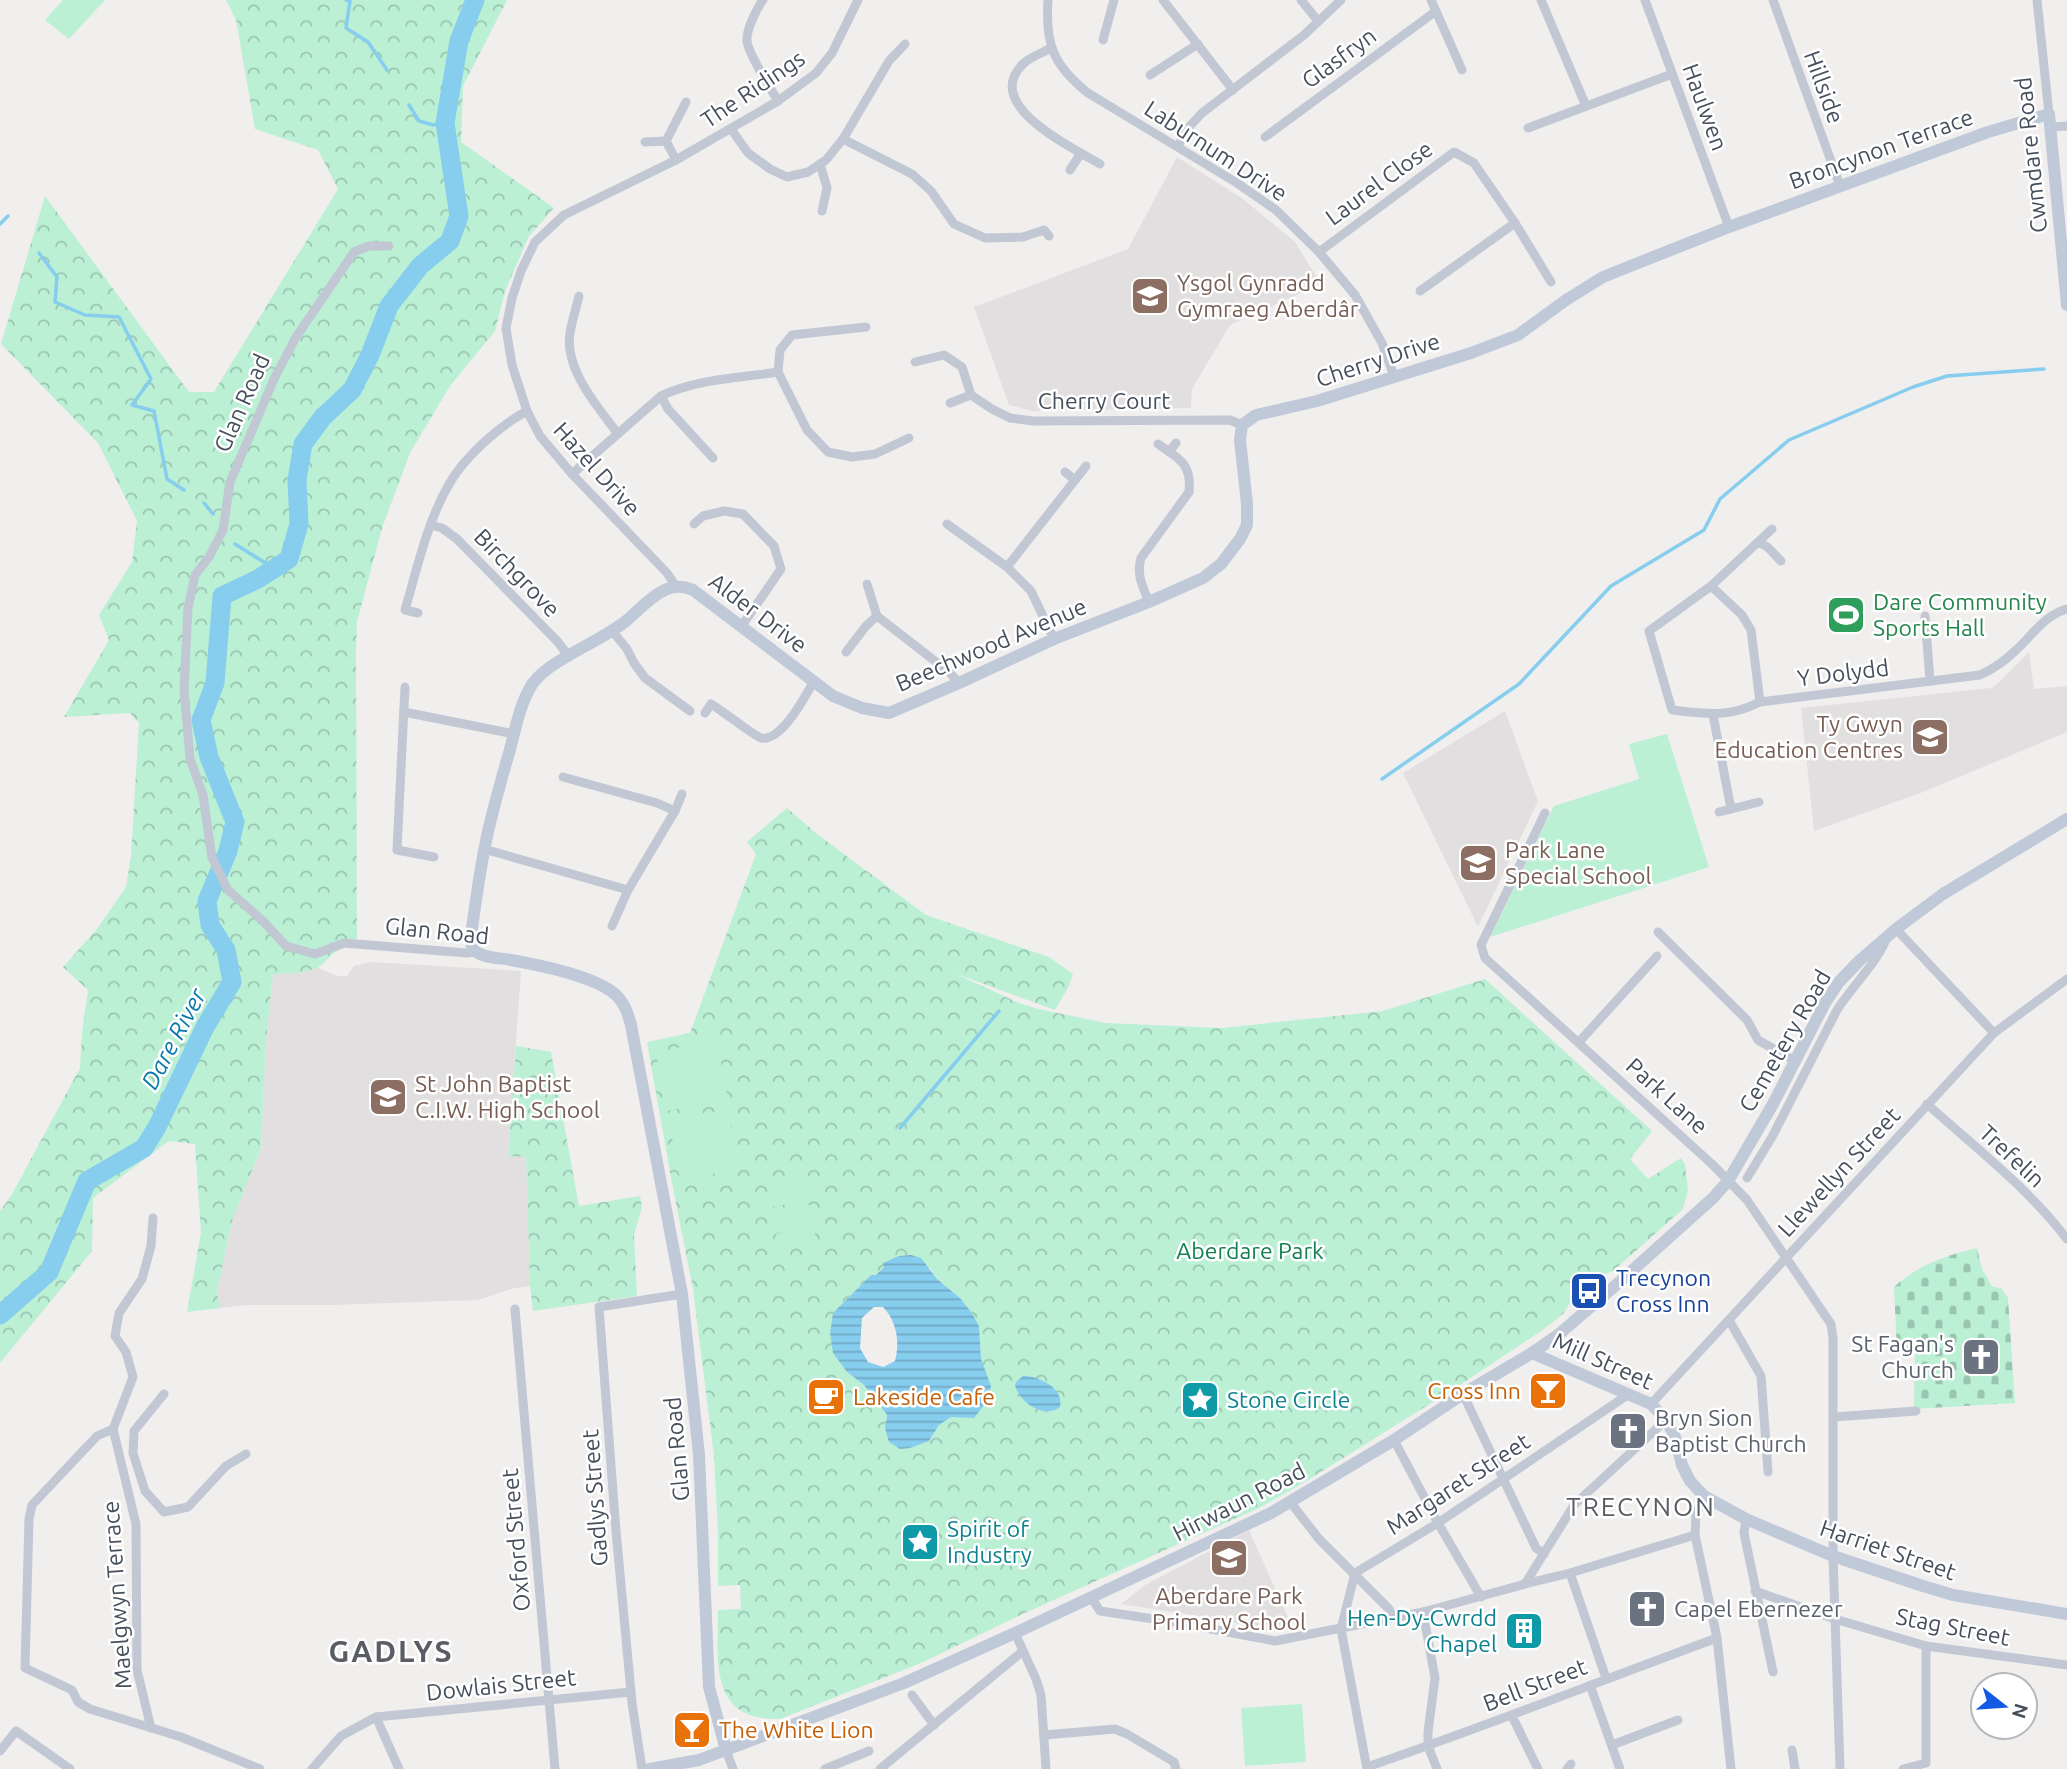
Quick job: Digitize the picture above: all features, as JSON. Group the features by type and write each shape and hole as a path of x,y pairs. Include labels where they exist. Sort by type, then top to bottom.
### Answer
{"street":[{"path":"763,0 755,11 747,41 760,71 778,101"},
{"name":"The Ridings","path":"676,160 778,101 816,73 831,53 858,0"},
{"name":"Laburnum Drive","path":"1048,0 1046,25 1051,48 1067,74 1088,93 1178,146 1276,210 1319,252 1355,295 1382,344 1394,376"},
{"path":"1103,40 1114,0"},
{"path":"1163,0 1233,90"},
{"path":"1301,0 1318,21"},
{"path":"1178,146 1189,127 1202,113 1304,35 1340,0"},
{"path":"1431,0 1462,71"},
{"path":"1541,0 1586,106"},
{"name":"Haulwen","path":"1645,0 1729,227"},
{"name":"Hillside","path":"1773,0 1840,186"},
{"name":"Cwmdare Road","path":"2037,0 2067,305"},
{"name":"Glasfryn","path":"1265,137 1436,11"},
{"path":"731,129 748,153 770,169 787,177 808,172 827,160 843,139 889,61 905,44"},
{"path":"1150,75 1198,44"},
{"path":"1051,48 1026,61 1017,70 1014,96 1025,114 1051,135 1100,164"},
{"path":"1528,128 1672,74"},
{"path":"666,141 685,102"},
{"path":"2049,121 2067,126"},
{"name":"Broncynon Terrace","path":"1729,227 1988,132 2049,121"},
{"path":"843,139 912,174 931,191 954,224 985,239 1023,237 1044,230 1049,236"},
{"path":"645,142 666,141"},
{"path":"666,141 676,160"},
{"name":"Laurel Close","path":"1319,252 1454,152 1474,163 1551,282"},
{"path":"1070,170 1081,153"},
{"name":"Hazel Drive","path":"675,585 667,573 572,474 540,436 527,411 512,365 506,328 512,298 534,242 564,215 676,160"},
{"path":"820,164 827,188 822,211"},
{"path":"1420,291 1515,223"},
{"name":"Cherry Drive","path":"1242,425 1256,415 1317,401 1518,335 1603,277 1729,227"},
{"name":"Glan Road","path":"389,246 369,246 354,252 296,337 274,379 229,482 223,530 209,558 195,575 188,608 184,690 190,759 203,795 212,858 228,890 286,946 316,954 344,943 475,952 594,981 617,995 625,1006 631,1025 682,1294 704,1526 709,1688 726,1750"},
{"path":"579,296 569,336 573,362 583,386 618,434"},
{"path":"866,327 792,335 779,350 778,372 807,430 828,452 852,457 875,454 909,438"},
{"path":"915,362 944,355 962,367 971,395 950,403"},
{"path":"572,474 661,397 676,389 697,383 778,372"},
{"name":"Cherry Court","path":"971,395 992,410 1010,418 1033,421 1230,420 1242,425"},
{"path":"661,397 668,409 713,458"},
{"path":"418,613 405,610 432,524 449,484 492,434 527,411"},
{"path":"1158,444 1188,469 1191,479 1189,492 1141,558 1138,574 1149,602 1203,578 1221,564 1243,532 1247,524 1247,504 1240,440 1242,425"},
{"path":"1169,452 1176,443"},
{"path":"1007,567 1086,466"},
{"path":"1065,472 1075,480"},
{"path":"694,524 703,516 724,511 743,514 775,545 781,569 741,627"},
{"name":"Birchgrove","path":"432,524 457,538 558,642 569,657"},
{"path":"947,524 1007,567 1031,592 1054,639"},
{"name":"Y Dolydd","path":"1772,529 1711,586 1649,631 1672,710 1713,715 1741,712 1760,702 1980,675 2016,651 2038,626 2055,612 2067,610"},
{"path":"1757,542 1768,547 1781,561"},
{"path":"867,584 877,616 949,672 959,683"},
{"path":"475,952 471,936 484,849 514,734 533,684 544,672 612,632 659,593 675,585"},
{"name":"Alder Drive","path":"675,585 693,590 814,681"},
{"path":"1711,586 1742,615 1751,630 1760,702"},
{"name":"Beechwood Avenue","path":"814,681 833,696 862,708 888,713 1054,639 1149,602"},
{"path":"846,652 877,616"},
{"path":"1925,616 1930,681"},
{"path":"612,632 645,678 690,711"},
{"path":"705,713 711,704 760,738 773,736 790,719 814,681"},
{"path":"405,687 397,850 434,858"},
{"path":"404,712 514,734"},
{"path":"1713,715 1731,809"},
{"path":"563,777 657,803 675,811"},
{"path":"612,926 628,890 675,811 682,794"},
{"path":"1719,812 1759,802"},
{"name":"Park Lane","path":"1545,813 1481,945 1485,958 1713,1165 1746,1200 1831,1324 1834,1417 1833,1556 1840,1769"},
{"name":"Cemetery Road","path":"1728,1181 1839,982 1892,932 1943,894 2067,818"},
{"path":"484,849 628,890"},
{"path":"1658,932 1747,1020 1758,1040 1795,1061"},
{"path":"1892,932 1994,1033"},
{"name":"Cemetery Road","path":"1746,1178 1765,1147 1836,1010 1884,947 1892,932"},
{"path":"1579,1042 1657,956"},
{"name":"Llewellyn Street","path":"1651,1404 1994,1033 2067,979"},
{"name":"Trefelin","path":"1927,1104 1990,1160 2053,1221 2067,1239"},
{"name":"Cemetery Road","path":"1752,1141 1765,1147"},
{"name":"Hirwaun Road","path":"650,1769 699,1760 904,1683 1291,1503 1558,1335 1713,1198 1728,1181"},
{"path":"153,1218 151,1246 142,1279 119,1313 115,1336 126,1352 132,1377 114,1425 97,1436 32,1505 29,1519 26,1668 72,1690 78,1702 90,1709 181,1737 260,1769"},
{"name":"Gadlys Street","path":"642,1769 631,1692 616,1531 599,1307 682,1294"},
{"name":"Oxford Street","path":"515,1309 555,1769"},
{"path":"1729,1320 1761,1376 1768,1472"},
{"name":"Mill Street","path":"1532,1353 1651,1404 1666,1420 1675,1437 1686,1473 1704,1496"},
{"path":"164,1394 134,1431 133,1453 145,1491 164,1512 188,1507 226,1466 246,1454"},
{"path":"1464,1394 1536,1548 1544,1554"},
{"name":"Margaret Street","path":"1354,1576 1438,1523 1629,1394"},
{"path":"1834,1417 1916,1411"},
{"path":"1525,1584 1574,1506 1666,1420"},
{"name":"Maelgwyn Terrace","path":"114,1425 136,1524 137,1670 150,1728"},
{"path":"1394,1440 1481,1597"},
{"path":"130,1494 143,1485"},
{"path":"1704,1496 1696,1515 1695,1535 1717,1638 1731,1769"},
{"name":"Harriet Street","path":"1704,1496 1746,1519 1833,1556 1953,1595 2067,1614"},
{"path":"1291,1503 1319,1539 1385,1604 1392,1618"},
{"path":"1746,1519 1744,1533 1773,1672"},
{"path":"1091,1597 1100,1611 1275,1641 1423,1612 1570,1573 1695,1535"},
{"path":"1570,1573 1606,1678"},
{"path":"1354,1576 1341,1629 1367,1768"},
{"name":"Stag Street","path":"1755,1591 1835,1619 1926,1646 2067,1665"},
{"path":"1423,1612 1435,1678 1428,1746 1437,1769"},
{"path":"1015,1633 1041,1695 1046,1769"},
{"name":"Bell Street","path":"1367,1768 1717,1638"},
{"path":"1903,1769 1926,1763 1926,1646"},
{"path":"880,1769 1023,1651"},
{"path":"1590,1685 1620,1769"},
{"name":"Dowlais Street","path":"376,1717 631,1692"},
{"path":"912,1695 934,1725"},
{"path":"1512,1716 1538,1769"},
{"path":"312,1769 341,1736 376,1717 399,1769"},
{"path":"1612,1745 1678,1720"},
{"path":"1044,1735 1115,1729 1174,1762 1176,1769"},
{"path":"0,1751 16,1731 70,1769"},
{"path":"726,1750 733,1769"},
{"path":"1792,1750 1795,1769"},
{"path":"825,1769 869,1751"}],"shaded area":[{"name":"Ysgol Gynradd Gymraeg Aberdâr","path":"1177,157 1243,199 1295,242 1321,284 1230,325 1192,389 1191,408 1033,411 1009,405 974,307 1128,249"},
{"name":"Ty Gwyn Education Centres","path":"2029,652 2034,689 2067,686 2067,732 1923,792 1814,831 1801,708 1991,688"},
{"name":"Park Lane Special School","path":"1505,711 1538,801 1477,925 1403,773"},
{"name":"St John Baptist C.I.W. High School","path":"371,962 521,971 508,1156 526,1157 530,1286 478,1300 248,1305 220,1308 217,1292 232,1221 261,1148 266,1041 273,974 299,973 318,968 338,976 347,976 354,966"},
{"name":"Aberdare Park Primary School","path":"1249,1530 1293,1629 1265,1631 1225,1620 1121,1604 1145,1585"}],"green space":[{"path":"63,0 105,0 69,39 45,20"},
{"path":"226,0 507,0 463,86 461,142 554,208 529,236 505,291 495,331 450,386 410,453 382,528 357,622 357,938 334,953 318,968 299,973 273,974 266,1041 261,1148 232,1221 217,1292 220,1308 187,1312 201,1233 195,1144 169,1141 93,1198 92,1251 0,1363 0,1211 11,1196 80,1068 88,990 63,967 97,929 126,887 131,856 139,723 130,713 64,717 109,640 99,615 132,562 137,521 98,443 1,344 45,196 189,392 214,392 338,189 318,150 255,129 236,20"},
{"path":"1667,734 1709,867 1490,937 1554,806 1639,779 1629,744"},
{"name":"Aberdare Park","path":"787,808 817,834 926,915 1049,957 1073,974 1055,1010 954,973 1019,1003 1106,1023 1221,1028 1383,1011 1485,979 1652,1131 1630,1159 1648,1179 1681,1158 1685,1164 1688,1191 1682,1210 1613,1271 1603,1275 1569,1304 1564,1313 1544,1329 1457,1387 1261,1507 1027,1612 921,1663 780,1719 757,1717 740,1710 729,1699 722,1684 719,1667 718,1610 741,1609 740,1585 718,1586 714,1456 693,1289 647,1042 690,1033 756,854 747,842","holes":["884,1267 930,1268 937,1279 960,1298 972,1313 979,1326 981,1359 951,1416 939,1425 929,1441 885,1428 887,1415 864,1385 847,1372 833,1313 871,1275 876,1275"]},
{"path":"717,1040 728,1100 667,1111 656,1052"},
{"path":"516,1046 551,1052 579,1206 640,1196 642,1207 634,1235 637,1296 533,1311 526,1157 508,1156"},
{"path":"728,1109 739,1169 680,1180 669,1121"},
{"path":"806,1183 809,1200 772,1207 768,1191"},
{"path":"810,1205 813,1222 776,1229 773,1213"},
{"path":"814,1227 816,1243 780,1250 776,1234"},
{"path":"1977,1248 1982,1269 1992,1286 2002,1289 2008,1298 2015,1403 1914,1409 1915,1351 1897,1352 1894,1287 1913,1272 1933,1262"},
{"path":"1302,1704 1306,1762 1245,1766 1241,1708"}],"water":[{"path":"899,1256 921,1258 937,1279 960,1298 972,1313 979,1326 981,1359 991,1386 988,1400 974,1418 951,1417 939,1425 929,1441 900,1449 889,1442 885,1428 887,1415 864,1385 847,1372 833,1353 830,1333 833,1313 871,1275 876,1275 884,1267 883,1263","holes":["874,1307 883,1307 894,1326 897,1347 895,1361 883,1367 868,1362 860,1348 862,1318"]},
{"path":"1023,1376 1049,1384 1058,1394 1060,1407 1040,1410 1026,1402 1015,1385"}],"waterway":[{"path":"346,0 350,1 346,28 368,42 387,70"},
{"name":"Dare River","path":"0,1315 49,1272 87,1181 144,1148 157,1127 205,1027 232,982 226,950 210,925 207,901 228,851 235,822 209,757 201,720 215,683 222,596 258,579 289,559 299,524 297,480 303,444 323,417 352,390 370,355 389,306 420,266 450,241 459,216 445,123 459,41 475,0"},
{"path":"409,105 419,121 433,125 445,123"},
{"path":"0,224 8,216"},
{"path":"39,253 57,277 55,302 85,315 119,317 151,379 132,405 154,411 167,479 184,490"},
{"path":"1382,779 1519,684 1611,586 1704,530 1720,499 1789,440 1913,387 1947,376 2044,369"},
{"path":"204,503 213,514"},
{"path":"235,544 275,569"},
{"path":"900,1128 999,1011"}],"place":[{"name":"Ysgol Gynradd Gymraeg Aberdâr","path":"1150,296"},
{"name":"Dare Community Sports Hall","path":"1846,615"},
{"name":"Ty Gwyn Education Centres","path":"1930,737"},
{"name":"Park Lane Special School","path":"1478,863"},
{"name":"St John Baptist C.I.W. High School","path":"388,1097"},
{"name":"Trecynon Cross Inn","path":"1589,1291"},
{"name":"St Fagan's Church","path":"1981,1357"},
{"name":"Cross Inn","path":"1548,1391"},
{"name":"Lakeside Cafe","path":"826,1397"},
{"name":"Stone Circle","path":"1200,1400"},
{"name":"Bryn Sion Baptist Church","path":"1628,1431"},
{"name":"Spirit of Industry","path":"920,1542"},
{"name":"Aberdare Park Primary School","path":"1229,1558"},
{"name":"Capel Ebernezer","path":"1647,1609"},
{"name":"Hen-Dy-Cwrdd Chapel","path":"1524,1631"},
{"name":"The White Lion","path":"692,1730"}],"district":[{"name":"TRECYNON","path":"1641,1507"},
{"name":"GADLYS","path":"391,1652"}]}
